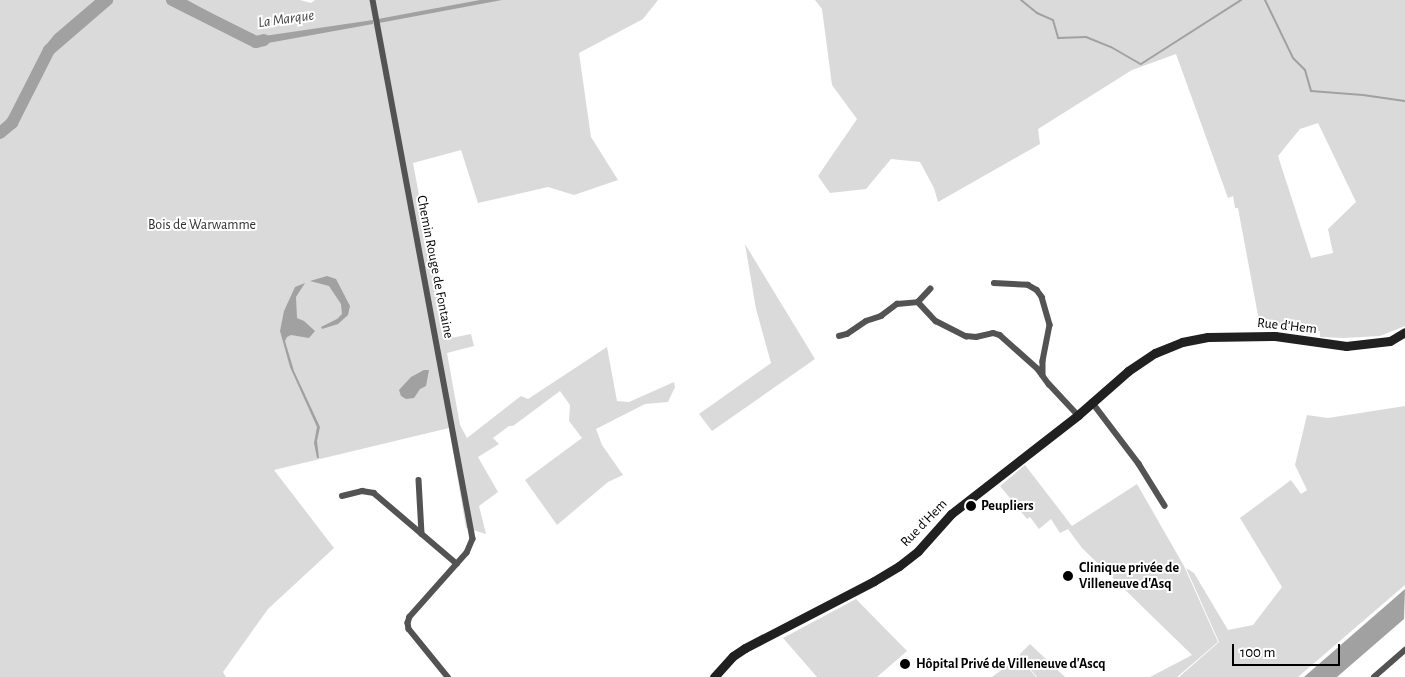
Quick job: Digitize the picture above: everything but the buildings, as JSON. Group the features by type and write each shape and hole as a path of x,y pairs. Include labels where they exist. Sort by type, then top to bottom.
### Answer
{"street":[{"name":"Chemin Rouge de Fontaine","path":"373,0 473,539 469,549 458,564"},
{"path":"994,283 1028,285 1034,287 1042,297 1050,325 1044,356 1043,375"},
{"path":"839,336 847,334 866,321 881,316 897,304 918,302 930,289"},
{"path":"918,302 940,324 966,336 979,337 993,333 1000,335 1043,375 1078,415"},
{"name":"Rue d'Hem","path":"714,677 733,656 745,648 877,580 899,566 918,551 951,514 1078,415 1145,359 1191,340 1264,335 1346,346 1390,341 1405,332"},
{"path":"1092,402 1139,464 1165,506"},
{"path":"419,480 422,534"},
{"path":"342,496 362,491 374,493 458,564 410,617 408,623 409,629 448,677"},
{"path":"1374,677 1405,650"}],"green space":[{"name":"Bois de Warwamme","path":"0,0 300,0 311,3 315,0 658,0 643,19 579,53 591,137 618,180 574,195 548,187 478,203 461,150 413,163 446,339 471,334 474,346 447,353 460,425 467,438 521,396 528,399 607,347 617,401 629,402 674,382 675,387 668,402 645,404 596,429 602,445 623,475 608,482 557,525 525,480 582,438 569,421 570,405 560,391 513,426 509,426 493,438 499,444 478,457 498,492 479,506 486,534 466,528 449,428 274,470 334,548 268,609 223,672 226,677 0,677"},
{"path":"815,0 1405,0 1405,326 1380,336 1343,338 1320,337 1320,331 1311,330 1310,335 1278,327 1260,326 1238,208 1235,208 1233,196 1228,198 1176,54 1132,70 1038,129 1040,144 938,202 934,188 920,162 891,159 866,189 830,193 818,176 857,119 832,85 822,9","holes":["1318,123 1356,202 1328,229 1333,253 1311,258 1278,156 1300,129"]},
{"path":"745,244 815,359 712,431 699,414 771,363 756,309"},
{"path":"1405,406 1405,585 1298,677 1179,677 1219,642 1186,568 1194,573 1228,630 1253,625 1282,587 1240,518 1291,480 1301,494 1307,490 1295,465 1307,415 1328,418"},
{"path":"1025,465 1072,526 1137,484 1184,566 1218,642 1177,677 1150,677 1192,655 1082,548 1068,529 1060,533 1051,519 1039,529 1030,517 1027,519 1000,486"},
{"path":"856,599 907,651 877,677 817,677 783,638"},
{"path":"1030,644 1065,677 1037,677 1020,657 1020,654"},
{"path":"1019,657 1036,677 992,677"}],"shaded area":[{"path":"95,0 102,0 52,45 14,118 0,132 0,128 14,110 47,44 54,35"},
{"path":"176,0 187,0 220,18 242,37 250,38 373,20 373,24 268,43 252,42 243,39"},
{"path":"480,0 502,0 379,23 378,19"},
{"path":"327,276 336,279 350,306 348,315 338,324 322,329 321,327 337,319 342,314 341,304 329,286 310,281"},
{"path":"305,283 296,297 297,318 304,321 315,331 309,338 291,335 285,341 294,371 320,427 317,441 319,458 317,458 314,443 317,427 290,367 280,331 284,311 295,287"},
{"path":"424,370 429,370 426,386 420,389 414,398 406,399 401,396 399,390 411,377"},
{"path":"1405,589 1404,619 1337,677 1304,677"}],"waterway":[{"name":"La Marque","path":"0,133 12,123 49,50 107,0"},
{"name":"La Marque","path":"172,0 256,42 264,40"},
{"path":"1021,0 1037,13 1053,20 1058,38 1086,37 1111,47 1141,64 1241,0"},
{"path":"1265,0 1293,58 1305,70 1311,91 1363,95 1405,101"}],"place":[{"name":"Peupliers","path":"971,506"},
{"name":"Clinique privée de Villeneuve d'Asq","path":"1068,576"},
{"name":"Hôpital Privé de Villeneuve d'Ascq","path":"905,664"}]}
